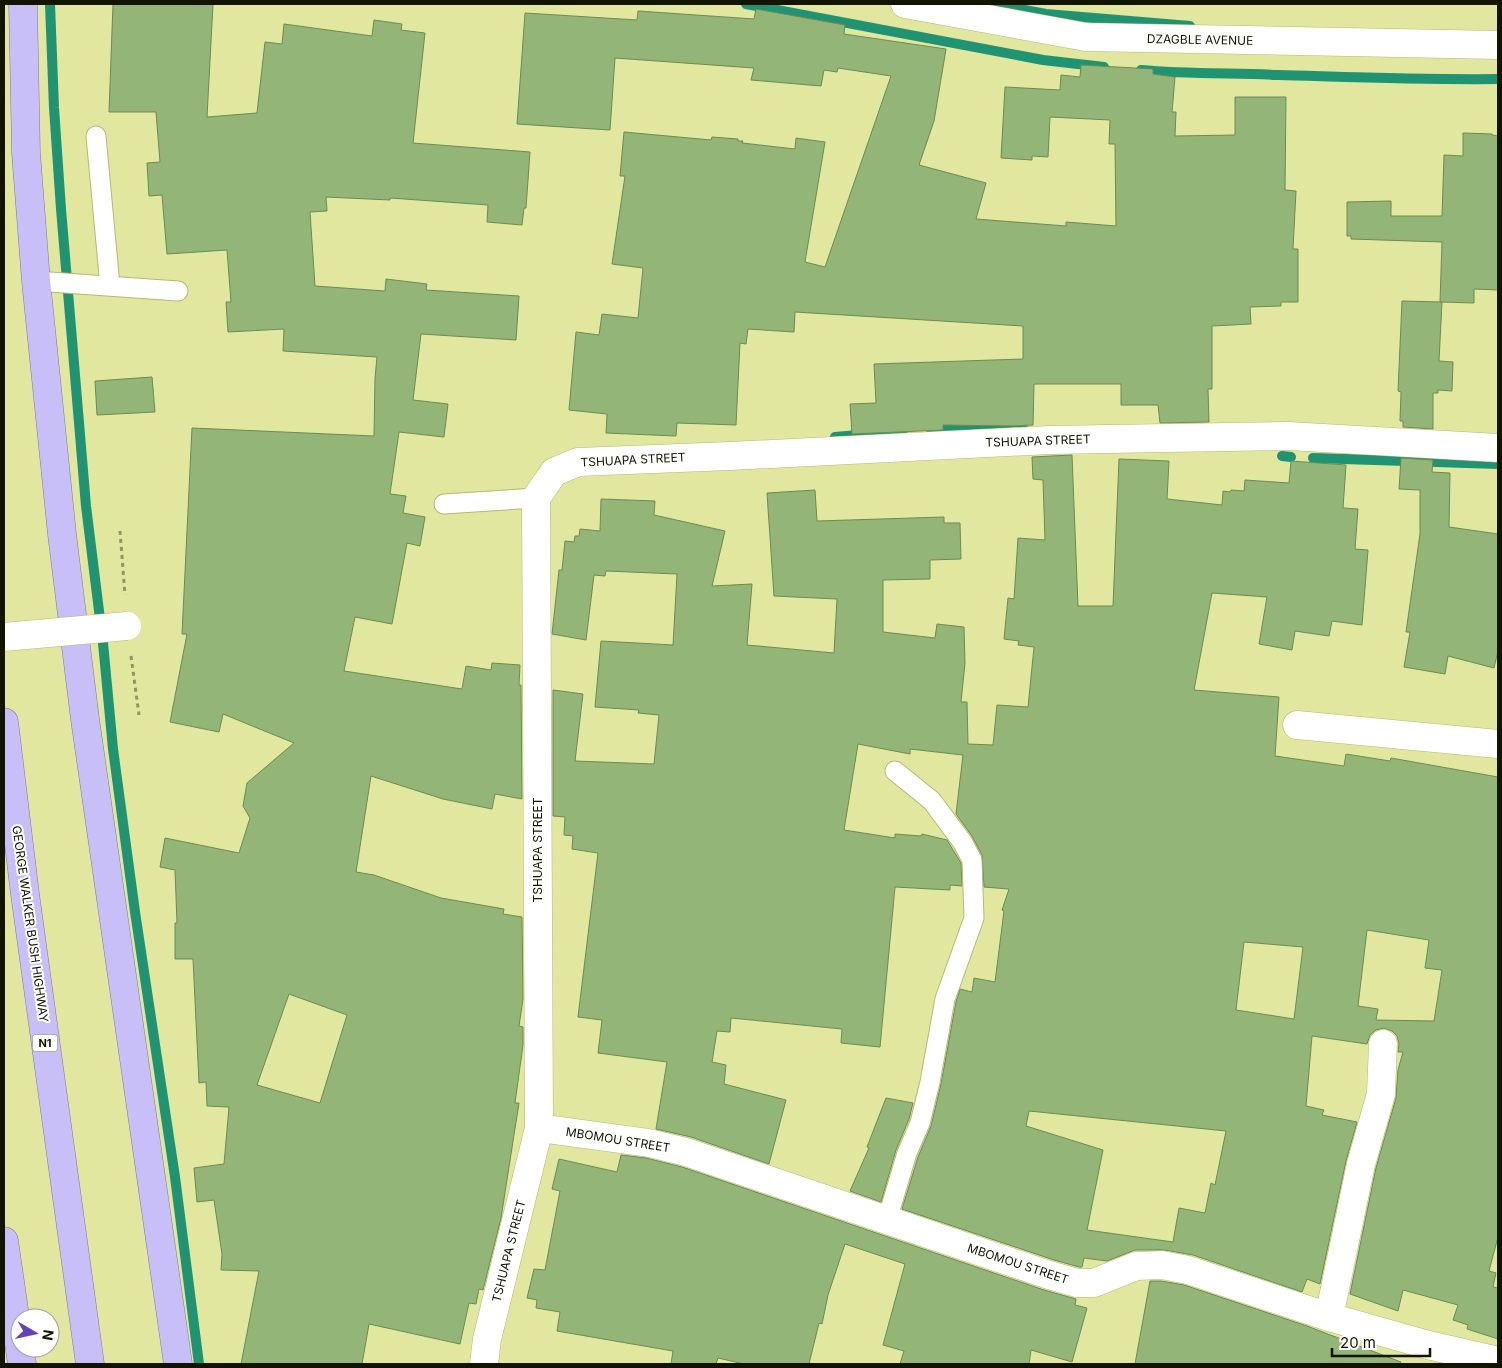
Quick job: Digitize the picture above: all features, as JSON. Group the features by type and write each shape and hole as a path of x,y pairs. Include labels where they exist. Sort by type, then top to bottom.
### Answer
{"highway":[{"path":"23,4 26,153 36,281 61,524 86,729 178,1364"},
{"name":"GEORGE WALKER BUSH HIGHWAY","path":"4,722 25,894 90,1364"},
{"path":"4,1240 20,1364"},
{"path":"4,1298 20,1364"}],"street":[{"name":"DZAGBLE AVENUE","path":"905,4 1086,38 1498,45"},
{"name":"TSHUAPA STREET","path":"484,1364 487,1339 539,1128 536,498 554,472 578,462 1050,440 1288,436 1498,448"},
{"path":"4,637 127,626"},
{"path":"1297,725 1498,744"},
{"path":"1329,1317 1361,1164 1381,1094 1384,1044"},
{"name":"MBOMOU STREET","path":"539,1128 649,1143 686,1152 1049,1275 1077,1282 1094,1283 1136,1266 1162,1265 1188,1270 1329,1317 1428,1345 1498,1361"}],"lane":[{"path":"96,136 110,286"},
{"path":"36,281 178,291"},
{"path":"444,504 536,498"},
{"path":"887,1220 907,1154 920,1122 930,1082 945,999 974,918 972,860 964,843 932,801 895,771"}],"building":[{"path":"113,4 213,4 207,117 257,113 265,42 282,44 284,24 372,36 374,20 402,24 401,30 425,33 413,143 530,152 526,208 524,208 522,225 487,222 488,205 390,198 390,200 326,197 327,211 310,212 315,286 385,291 386,279 427,284 426,290 519,296 516,340 421,334 413,400 448,404 444,437 399,432 390,494 406,496 403,513 425,517 420,546 407,543 392,624 355,617 344,671 462,689 466,666 491,670 492,663 520,665 522,799 495,794 492,809 443,799 371,776 356,872 374,875 441,898 504,909 503,914 522,917 523,999 519,1026 523,1027 523,1045 515,1103 519,1103 501,1218 483,1290 479,1289 476,1304 469,1303 460,1344 369,1324 362,1364 241,1364 259,1271 221,1270 222,1254 214,1200 197,1202 194,1168 224,1164 229,1107 207,1106 206,1082 199,1083 193,959 175,959 175,923 177,923 175,870 160,867 165,838 239,853 250,818 243,806 247,783 294,743 223,714 219,732 170,722 187,634 182,634 192,428 374,436 377,357 283,351 284,329 228,332 226,302 231,302 227,250 167,254 162,195 149,196 147,163 160,162 156,112 109,112","holes":["289,994 347,1015 320,1103 257,1085"]},
{"path":"756,9 845,25 844,34 946,49 934,121 919,165 986,183 976,219 1066,226 1066,222 1116,226 1115,144 1109,144 1110,120 1050,117 1048,157 1032,156 1032,160 1001,158 1005,87 1060,90 1061,75 1080,77 1081,65 1153,69 1153,74 1175,77 1172,112 1176,112 1175,136 1235,135 1235,97 1286,97 1285,190 1296,191 1293,249 1298,249 1298,302 1281,302 1281,306 1250,307 1251,324 1212,326 1212,389 1208,389 1209,422 1160,423 1158,405 1121,405 1121,384 1034,384 1033,425 943,425 943,430 852,434 850,404 876,403 874,364 1023,359 1023,326 795,312 794,332 748,329 746,344 740,343 736,425 677,423 676,436 606,433 607,414 569,410 576,332 599,335 602,314 638,318 643,268 612,264 625,176 620,176 624,132 711,140 712,137 738,139 738,141 743,141 742,143 795,149 796,138 825,142 805,262 825,267 891,76 838,68 837,72 824,70 821,86 751,80 754,68 615,58 610,130 517,124 525,13 637,20 638,11 754,19"},
{"path":"1463,133 1498,136 1498,290 1474,289 1474,303 1440,302 1442,242 1351,239 1351,236 1347,236 1347,202 1391,201 1391,216 1442,216 1444,155 1463,156"},
{"path":"1402,301 1442,302 1439,361 1453,362 1452,391 1438,390 1438,393 1433,393 1433,429 1403,427 1403,421 1400,421 1401,392 1398,391"},
{"path":"152,377 155,412 97,415 95,381"},
{"path":"1072,455 1078,606 1113,606 1119,459 1169,461 1167,499 1222,505 1223,491 1244,491 1245,480 1289,483 1291,461 1346,465 1343,508 1358,509 1355,549 1368,550 1362,625 1332,621 1329,636 1295,631 1292,650 1259,644 1267,597 1212,593 1194,690 1279,697 1275,756 1344,766 1346,754 1390,761 1391,758 1498,777 1498,1237 1489,1271 1496,1273 1493,1287 1498,1288 1498,1339 1467,1329 1468,1325 1453,1320 1458,1305 1403,1290 1398,1311 1350,1294 1376,1168 1396,1098 1398,1070 1403,1052 1398,1052 1397,1036 1392,1031 1384,1028 1376,1030 1370,1035 1367,1044 1312,1036 1306,1106 1324,1110 1322,1115 1357,1122 1346,1161 1320,1284 1307,1279 1302,1292 1193,1255 1165,1250 1135,1250 1107,1261 1084,1258 1082,1267 1079,1267 902,1209 918,1157 931,1126 960,989 972,992 974,978 995,982 1004,911 1002,910 1009,889 984,887 982,855 972,836 956,814 963,755 910,749 910,754 858,744 844,830 895,838 895,834 921,836 922,834 947,840 961,863 962,886 950,885 950,890 895,887 880,1047 841,1043 842,1029 731,1018 730,1032 717,1031 712,1062 726,1065 724,1084 786,1100 769,1164 691,1137 656,1129 667,1062 598,1053 602,1020 578,1017 598,853 572,849 573,836 564,835 565,817 553,816 553,690 583,694 575,761 654,764 659,715 638,713 639,710 595,707 601,641 673,645 677,574 606,571 605,576 594,575 586,640 552,634 559,570 562,570 565,541 574,542 575,536 579,536 580,529 600,531 601,499 655,501 654,515 725,531 712,586 752,584 747,645 834,653 837,599 774,596 767,493 815,490 817,521 944,517 944,523 960,523 961,559 930,560 930,579 883,580 883,632 935,638 937,624 964,627 965,663 961,702 967,702 968,744 993,745 997,705 1028,707 1034,647 1018,645 1019,641 1004,639 1008,598 1014,599 1018,538 1045,540 1043,480 1033,479 1032,457","holes":["1367,930 1429,940 1425,968 1442,970 1434,1021 1376,1020 1378,1009 1358,1006","1244,942 1303,947 1294,1019 1236,1010","1029,1111 1226,1131 1215,1185 1211,1183 1205,1213 1179,1208 1173,1242 1087,1230 1103,1150 1026,1126"]},
{"path":"1401,458 1433,460 1432,472 1450,473 1449,527 1498,534 1498,651 1494,668 1448,656 1445,674 1404,667 1410,632 1406,632 1420,534 1420,490 1399,489"},
{"path":"886,1098 913,1103 909,1119 896,1150 881,1202 850,1191 869,1148 867,1147"},
{"path":"621,1155 646,1158 682,1167 1044,1290 1076,1299 1075,1305 1087,1308 1072,1362 1031,1350 1029,1364 900,1364 904,1351 883,1345 905,1264 845,1244 828,1295 822,1324 819,1323 809,1364 744,1364 718,1358 716,1364 671,1364 673,1351 557,1331 560,1312 536,1308 537,1300 527,1298 534,1269 545,1270 560,1191 552,1189 559,1159 617,1172"},
{"path":"1150,1281 1184,1285 1307,1326 1401,1362 1400,1364 1135,1364"}],"waterway":[{"path":"50,4 54,108 61,209 86,506 103,643 113,749 135,912 175,1177 199,1364"},
{"path":"746,4 1043,60 1104,67"},
{"path":"994,4 1046,14 1190,26"},
{"path":"1141,70 1388,78 1498,79"},
{"path":"930,428 1023,428"},
{"path":"835,437 903,431"},
{"path":"1282,456 1291,457"},
{"path":"1313,458 1498,464"}]}
